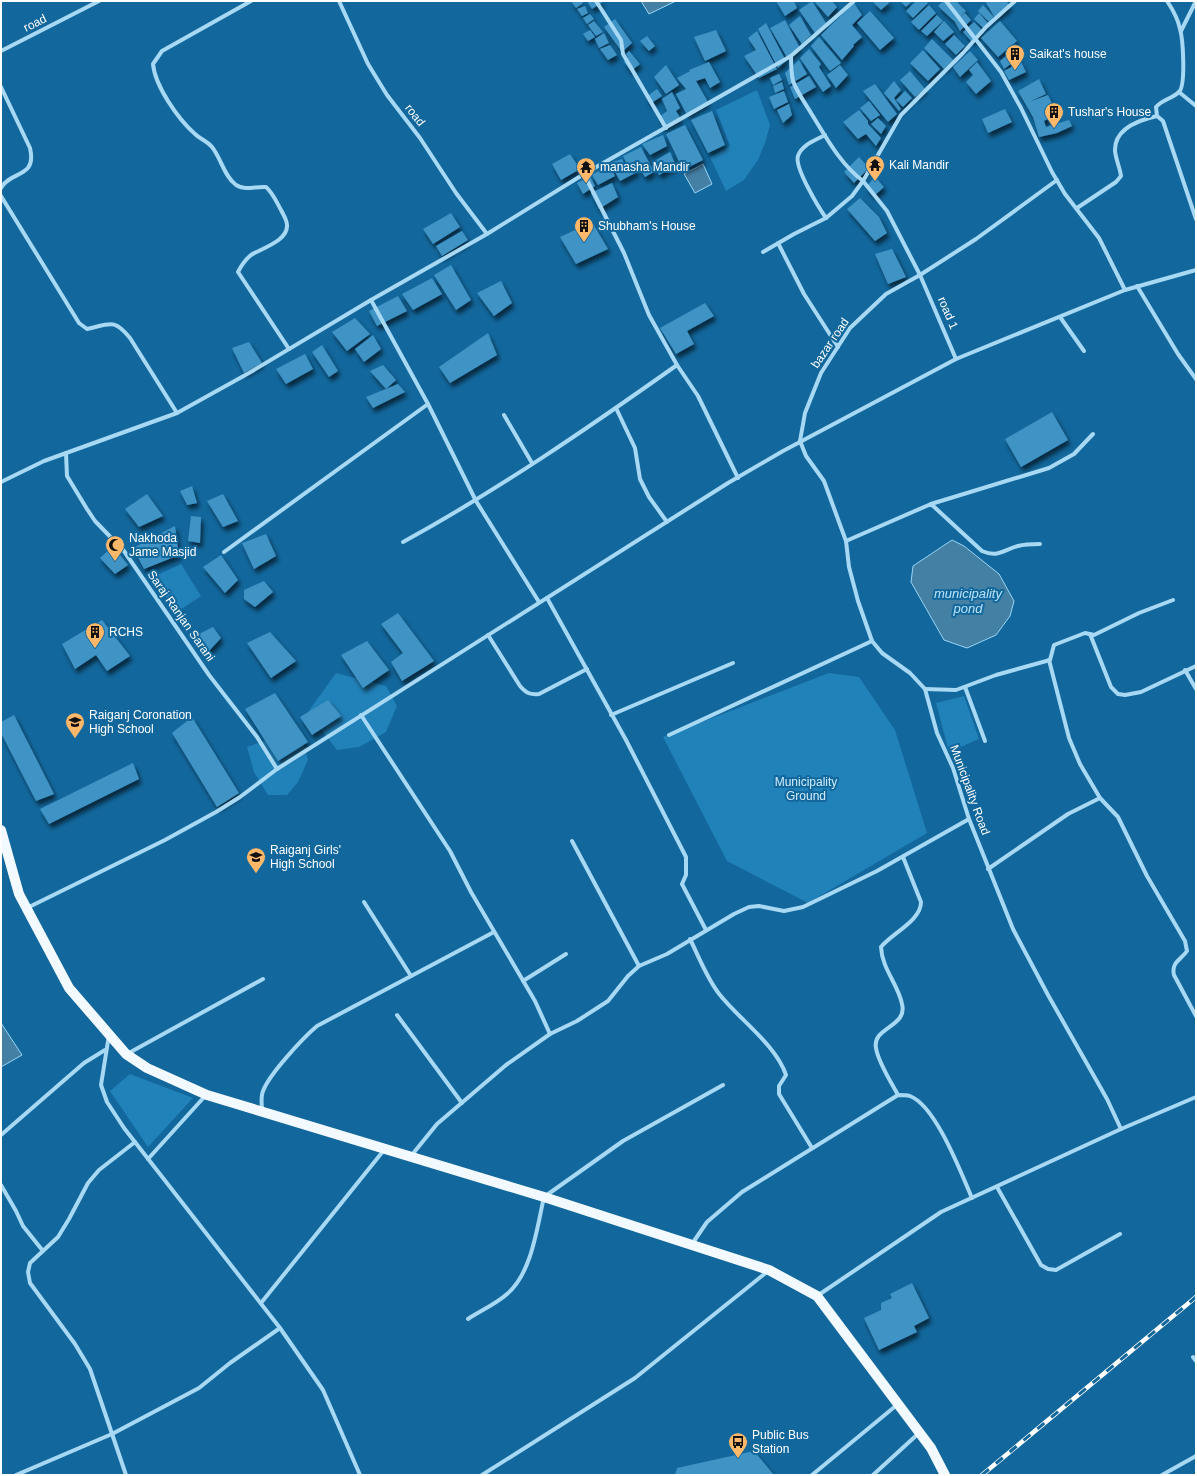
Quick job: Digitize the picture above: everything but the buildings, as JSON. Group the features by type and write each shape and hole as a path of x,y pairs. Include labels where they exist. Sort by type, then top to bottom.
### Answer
{"main road":[{"path":"1,830 19,894 69,988 126,1054 146,1068 207,1094 544,1197 769,1270 816,1296 931,1448 945,1475"}],"street":[{"name":"road","path":"1,51 99,1"},
{"path":"251,1 162,51 152,64 159,84 181,120 196,135 212,147 231,180 243,188 266,187 270,191 281,211 287,224 286,231 283,236 250,256 244,261 238,272 289,349"},
{"name":"road","path":"339,1 368,64 387,95 420,138 456,193 487,234"},
{"path":"596,1 618,33 623,44 623,54 666,128"},
{"path":"1,482 66,453 177,413 487,234 584,174 791,56 854,1"},
{"path":"946,1 1010,86 1057,180 1099,238 1124,290"},
{"path":"763,252 826,218 852,196 863,181 901,115 986,27 1015,1"},
{"path":"1167,1 1176,16 1181,31 1184,83 1179,92 1161,101 1156,107 1157,116 1162,121 1196,219"},
{"path":"1181,31 1196,1"},
{"path":"791,56 790,71 794,83 825,135 850,169 863,181 887,211 920,275"},
{"path":"1,87 30,148 32,158 31,163 25,171 9,180 1,188"},
{"path":"1179,92 1196,106"},
{"path":"1077,208 1116,182 1121,176 1120,164 1115,153 1116,144 1121,132 1143,120 1157,116"},
{"path":"825,135 807,145 801,150 797,157 798,166 826,218"},
{"path":"584,174 624,253 649,315 677,365 698,396 738,478"},
{"name":"bazar road","path":"800,441 805,413 814,389 825,365 850,328 886,294 920,275 1011,214 1057,180"},
{"path":"1,196 79,323 88,329 109,323 121,327 130,338 177,413"},
{"path":"778,243 804,294 838,347"},
{"path":"26,908 165,840 240,797 276,769 539,602 800,441 956,359 1124,290 1196,270"},
{"name":"road 1","path":"920,275 956,359"},
{"path":"1137,286 1178,354 1196,379"},
{"path":"371,300 428,404 476,500 539,602"},
{"path":"1060,317 1084,351"},
{"path":"403,542 476,500 616,408 677,365"},
{"path":"224,552 428,404"},
{"path":"616,408 635,448 640,479 648,497 668,522"},
{"path":"504,415 532,463"},
{"path":"846,541 931,504 1049,468 1074,454 1093,434"},
{"name":"Municipality Road","path":"800,441 806,456 824,481 846,541 855,590 872,641 882,653 910,673 925,689 937,733 953,768 969,819 1013,929 1122,1129"},
{"name":"Saraj Ranjan Sarani","path":"66,453 67,476 87,509 95,521 124,551 210,675 258,737 276,769"},
{"path":"931,504 982,551 990,555 1001,553 1017,546 1040,544"},
{"path":"547,598 629,746 686,857 686,875 682,884 706,930"},
{"path":"1173,600 1139,613 1094,635 1084,633 1054,645 1049,660 1069,738 1080,764 1100,798 1118,817 1147,876 1185,942 1187,951 1172,968 1174,975 1196,1016"},
{"path":"1090,634 1112,687 1118,694 1125,695 1141,692 1196,666"},
{"path":"488,635 520,686 532,695 539,694 587,669"},
{"path":"669,734 872,641"},
{"path":"925,689 956,690 996,675 1049,660"},
{"path":"611,715 733,663"},
{"path":"1185,670 1196,689"},
{"path":"965,686 985,741"},
{"path":"361,716 450,851 471,892 535,1002 550,1034"},
{"path":"988,868 1068,814 1100,798"},
{"path":"411,1156 437,1124 506,1065 550,1034 577,1021 608,1001 628,976 639,966 667,954 734,914 749,908 759,906 784,911 803,907 903,857 969,819"},
{"path":"572,841 639,966"},
{"path":"898,1095 875,1046 877,1037 899,1021 903,1014 902,1004 881,959 881,947 887,939 916,917 921,910 921,902 903,857"},
{"path":"364,902 411,976"},
{"path":"262,1111 262,1094 269,1081 304,1037 317,1026 494,932"},
{"path":"690,939 711,982 719,994 780,1062 786,1075 779,1086 779,1094 812,1148"},
{"path":"523,981 566,954"},
{"path":"126,1054 263,979"},
{"path":"397,1015 462,1103"},
{"path":"109,1035 105,1050 101,1085 107,1102 148,1159 280,1328 323,1390 337,1418 360,1475"},
{"path":"1,1135 84,1062 105,1050"},
{"path":"468,1319 508,1294 521,1277 528,1263 544,1197 623,1140 723,1086"},
{"path":"148,1159 207,1094"},
{"path":"692,1244 707,1222 742,1192 898,1095 910,1096 922,1104 931,1114 953,1155 972,1198"},
{"path":"816,1296 941,1212 1122,1129 1196,1097"},
{"path":"126,1475 90,1369 75,1344 30,1283 28,1272 30,1263 58,1236 91,1178 135,1142"},
{"path":"261,1303 385,1148"},
{"path":"1,1184 14,1206 23,1226 43,1251"},
{"path":"997,1187 1041,1265 1048,1269 1056,1270 1120,1234"},
{"path":"482,1475 635,1378 769,1270"},
{"path":"16,1475 112,1434 199,1388 230,1363 280,1328"},
{"path":"812,1475 898,1404"},
{"path":"873,1475 919,1432"},
{"path":"1162,1475 1196,1456"}],"green space":[{"path":"757,90 770,125 765,143 758,160 744,180 726,191 710,157 730,146 716,110"},
{"path":"181,564 201,596 177,612 151,578"},
{"path":"336,673 386,686 397,706 386,732 359,747 337,750 308,712"},
{"name":"Municipality Ground","path":"829,673 859,677 895,730 927,833 808,903 727,861 663,737"},
{"path":"964,696 979,739 949,752 936,703"},
{"path":"301,733 308,760 298,782 287,795 268,795 254,772 247,747 284,734"},
{"path":"130,1074 193,1098 148,1147 110,1091"}],"water":[{"path":"641,1 676,1 649,14"},
{"path":"703,164 712,184 695,193 684,174"},
{"name":"municipality pond","path":"952,540 964,546 999,574 1014,601 1010,616 996,635 967,648 944,640 911,582 913,566"},
{"path":"1,1023 22,1055 1,1067"}],"railway":[{"path":"982,1475 1196,1297"}],"place":[{"name":"Saikat's house","path":"1015,71"},
{"name":"Tushar's House","path":"1054,129"},
{"name":"Kali Mandir","path":"875,182"},
{"name":"manasha Mandir","path":"586,184"},
{"name":"Shubham's House","path":"584,243"},
{"name":"Nakhoda Jame Masjid","path":"115,562"},
{"name":"RCHS","path":"95,649"},
{"name":"Raiganj Coronation High School","path":"75,739"},
{"name":"Raiganj Girls' High School","path":"256,874"},
{"name":"Public Bus Station","path":"738,1459"}]}
